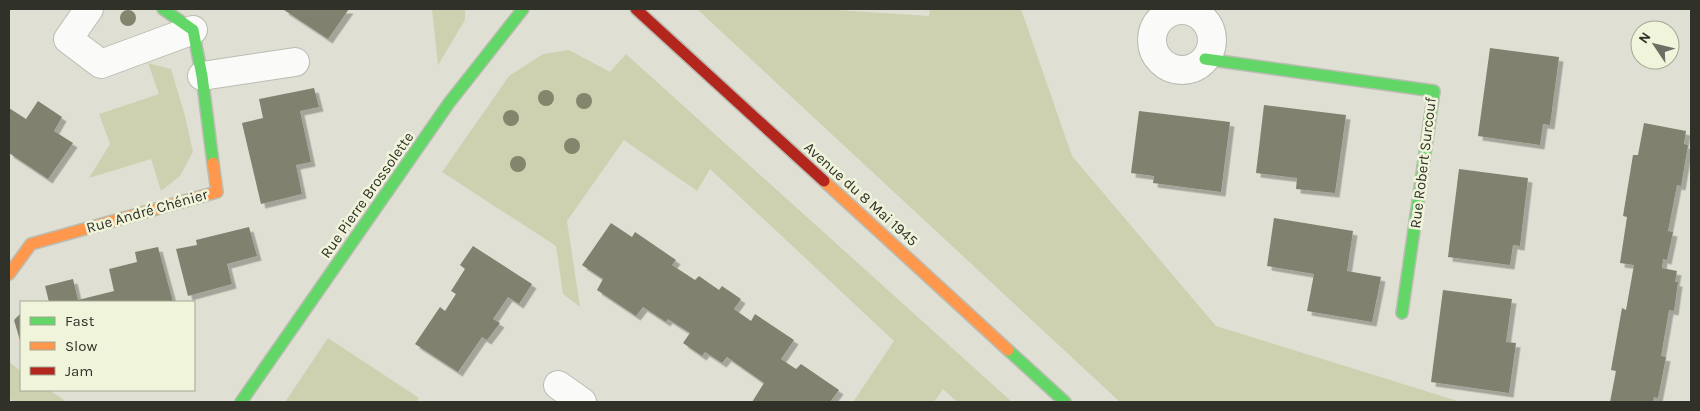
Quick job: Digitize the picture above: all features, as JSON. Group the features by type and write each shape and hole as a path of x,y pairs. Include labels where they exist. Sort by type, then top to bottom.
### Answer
{"street":[{"path":"89,9 68,38 101,64 192,30"},
{"path":"163,9 192,30"},
{"name":"Rue Pierre Brossolette","path":"240,402 449,103 523,9"},
{"name":"Avenue du 8 Mai 1945","path":"636,9 1065,402"},
{"path":"1181,10 1203,12 1211,31 1210,51 1198,66 1189,70 1170,68 1156,54 1152,44 1156,25 1171,12 1181,10"},
{"name":"Rue André Chénier","path":"9,274 31,244 216,192 202,76 192,30"},
{"name":"Rue Robert Surcouf","path":"1205,59 1434,91 1402,313"},
{"path":"202,76 295,62"},
{"path":"558,385 582,402"}],"green space":[{"path":"432,9 465,9 465,20 438,65"},
{"path":"697,9 821,9 929,16 930,9 1021,9 1072,156 1216,326 1461,402 1120,402"},
{"path":"569,50 610,72 626,54 1012,402 957,402 943,389 934,402 853,402 894,341 710,169 697,191 624,140 567,221 580,307 563,294 556,246 442,172 509,76 543,54"},
{"path":"148,63 171,69 193,152 180,176 161,191 151,159 89,178 110,144 99,114 159,94"},
{"path":"328,338 419,398 416,402 285,402"},
{"path":"9,362 20,370 20,391 50,391 67,402 15,402 9,398"}],"building":[{"path":"285,9 349,9 328,39"},
{"path":"1490,48 1559,57 1550,125 1543,124 1540,145 1478,136"},
{"path":"314,88 319,107 300,111 311,162 296,165 302,194 261,204 242,123 263,118 259,99"},
{"path":"38,101 62,117 54,131 73,143 48,179 9,153 9,108 26,119"},
{"path":"1264,105 1346,115 1335,193 1296,189 1297,178 1256,173"},
{"path":"1139,111 1230,122 1221,192 1153,183 1154,176 1131,173"},
{"path":"1644,123 1686,131 1684,144 1688,145 1681,186 1677,185 1668,231 1673,232 1667,260 1663,259 1662,268 1677,271 1675,282 1678,282 1674,311 1669,310 1661,356 1666,357 1658,398 1654,397 1653,402 1610,402 1616,371 1611,370 1622,308 1626,310 1634,265 1620,263 1627,217 1623,216 1633,155 1638,155"},
{"path":"1459,169 1528,178 1520,246 1513,245 1510,265 1448,257"},
{"path":"1274,218 1353,231 1347,271 1381,277 1372,322 1307,311 1314,274 1267,266"},
{"path":"611,223 632,237 635,232 676,260 672,265 695,280 699,276 719,290 722,286 741,299 734,309 751,321 755,314 794,340 781,359 796,369 801,364 839,390 830,402 752,402 764,383 727,357 722,363 705,352 702,356 683,343 690,333 668,319 666,322 643,307 636,316 597,290 603,279 582,265"},
{"path":"249,227 257,256 227,264 232,284 188,296 176,249 197,245 196,240"},
{"path":"473,246 532,284 519,304 508,297 493,319 500,323 487,340 482,337 458,372 415,344 440,307 445,311 456,294 451,291 465,269 460,265"},
{"path":"158,247 173,301 49,301 45,286 73,279 78,300 114,291 109,269 137,262 135,252"},
{"path":"1443,290 1512,299 1506,342 1516,343 1509,393 1431,382"},
{"path":"20,314 20,341 14,320"}],"traffic: fast":[{"path":"163,9 193,30 202,76 213,163"},
{"path":"241,402 449,103 523,9"},
{"path":"1205,59 1434,91 1402,313"},
{"path":"1008,350 1065,402"}],"traffic: slow":[{"path":"9,274 31,244 217,192 213,163"},
{"path":"824,181 1008,350"}],"traffic: jam":[{"path":"636,9 824,181"}]}
